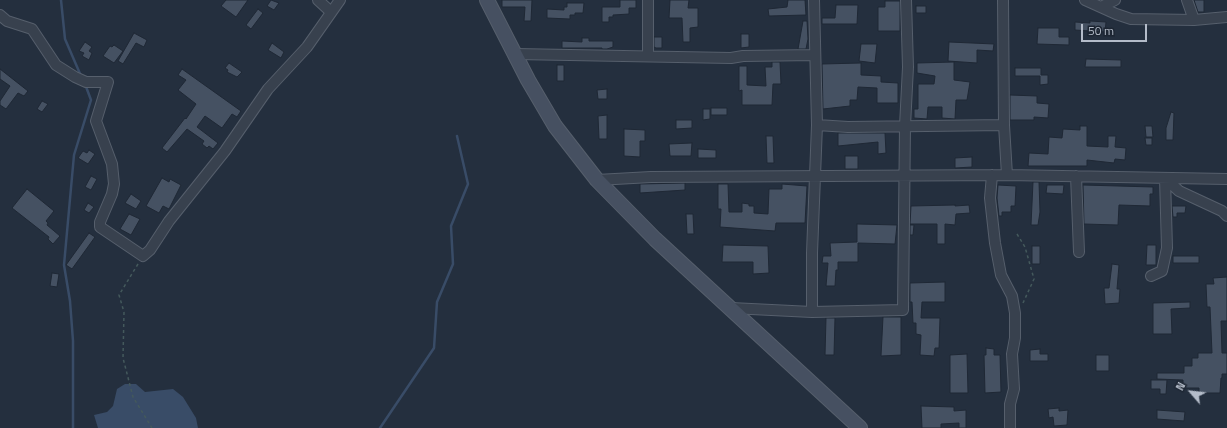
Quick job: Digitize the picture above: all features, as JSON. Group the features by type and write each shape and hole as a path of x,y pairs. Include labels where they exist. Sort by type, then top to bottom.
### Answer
{"main road":[{"path":"487,0 528,80 555,126 597,180 655,239 860,428"}],"street":[{"path":"318,0 331,12"},
{"path":"0,15 7,21 32,29 56,65 74,77 86,82 108,82 96,121 112,164 114,184 112,194 100,222 100,227 142,256 150,250 169,221 232,142 268,89 301,54 340,0"},
{"path":"648,0 648,55"},
{"path":"812,312 814,176 817,125 814,0"},
{"path":"731,308 812,312 903,310 906,176 905,126 908,67 906,0"},
{"path":"1003,0 1004,125 1007,175"},
{"path":"1085,0 1131,19 1194,20 1227,17"},
{"path":"1101,7 1115,0"},
{"path":"1187,0 1194,20"},
{"path":"516,54 570,56 648,55 731,58 743,56 815,55"},
{"path":"817,125 1004,125"},
{"path":"597,180 651,177 992,175 1227,179"},
{"path":"992,175 990,198 991,218 1001,275 1012,296 1015,319 1012,354 1014,389 1010,404 1010,428"},
{"path":"1076,176 1079,252"},
{"path":"1165,178 1179,191 1222,211 1227,216"},
{"path":"1151,276 1162,271 1167,248 1165,178"}],"path":[{"path":"1015,319 1034,279 1025,247 1018,234"},
{"path":"142,256 119,295 124,312 123,358 133,397 152,428"}],"water":[{"path":"125,384 136,384 145,392 173,389 183,397 196,418 198,428 98,428 94,415 107,412 113,406 117,389"}],"building":[{"path":"226,0 248,0 236,17 221,6"},
{"path":"271,0 279,3 274,10 267,6"},
{"path":"502,0 532,0 531,21 524,21 525,7 502,7"},
{"path":"620,0 636,0 636,8 629,8 629,14 613,15 613,17 609,17 609,22 602,22 602,7 620,7"},
{"path":"670,0 689,0 688,8 698,8 698,27 690,28 690,42 683,42 682,18 669,18"},
{"path":"788,0 805,0 806,15 769,16 768,9 787,7"},
{"path":"1194,0 1204,0 1204,12 1198,12"},
{"path":"885,1 900,1 900,31 878,31 878,7 885,7"},
{"path":"567,3 584,3 583,13 575,13 575,15 570,15 570,19 547,18 547,9 564,10 564,7 567,7"},
{"path":"836,5 858,5 857,24 822,24 822,18 835,18"},
{"path":"916,6 926,6 926,13 916,13"},
{"path":"258,9 263,13 251,29 246,25"},
{"path":"803,21 807,21 808,39 806,49 798,49"},
{"path":"1090,21 1106,22 1105,32 1075,30 1075,22 1090,23"},
{"path":"1038,28 1059,28 1059,37 1069,37 1069,45 1037,44"},
{"path":"134,33 147,40 144,47 136,43 123,64 118,61"},
{"path":"741,34 749,34 749,47 741,48"},
{"path":"654,37 662,37 662,48 654,47"},
{"path":"582,38 589,38 589,41 613,41 613,47 607,49 562,48 562,41 582,42"},
{"path":"85,42 92,47 89,51 92,53 89,60 82,56 84,53 79,51"},
{"path":"949,42 994,44 993,51 977,50 977,63 948,61"},
{"path":"272,43 284,52 281,58 268,50"},
{"path":"861,44 877,44 875,63 859,61"},
{"path":"114,45 123,51 114,63 103,56 110,46 112,47"},
{"path":"1086,59 1121,60 1121,67 1085,67"},
{"path":"772,62 780,62 781,84 773,84 772,105 742,105 742,90 739,91 739,66 747,66 747,85 766,86 765,67 772,67"},
{"path":"954,62 954,80 970,82 967,100 956,100 955,119 942,118 942,107 928,107 927,119 914,118 914,109 918,109 918,84 934,84 935,76 917,73 917,63"},
{"path":"229,63 242,72 237,77 227,72 228,70 225,68"},
{"path":"861,63 861,75 881,76 881,82 898,83 898,103 877,103 877,88 858,87 857,100 850,100 850,106 823,109 822,64"},
{"path":"557,65 564,65 564,81 557,81"},
{"path":"1015,68 1041,68 1041,75 1048,75 1048,84 1040,85 1040,76 1015,76"},
{"path":"0,69 28,91 24,96 18,93 6,109 0,105 0,101 10,86 0,79"},
{"path":"182,69 241,111 237,117 232,114 222,128 205,116 197,127 218,143 213,149 209,146 207,148 202,144 204,141 187,129 167,152 162,148 185,118 186,119 196,104 178,90 186,80 178,75"},
{"path":"607,89 607,99 598,99 597,90"},
{"path":"1010,95 1037,96 1037,103 1049,104 1048,118 1034,117 1034,120 1010,120"},
{"path":"42,101 48,104 42,112 37,109"},
{"path":"711,108 727,108 727,115 711,115"},
{"path":"703,109 710,109 710,119 703,120"},
{"path":"1171,112 1174,113 1173,140 1166,140 1166,128"},
{"path":"607,115 607,139 599,139 598,116"},
{"path":"676,120 692,120 692,128 676,129"},
{"path":"1080,126 1087,126 1087,146 1108,147 1108,136 1116,136 1115,147 1126,148 1125,160 1115,159 1114,163 1087,160 1087,166 1028,166 1029,153 1048,154 1049,137 1062,138 1063,129 1080,130"},
{"path":"1145,126 1152,126 1153,137 1146,137"},
{"path":"624,129 645,130 645,141 640,141 640,157 624,156"},
{"path":"838,133 885,133 886,153 878,154 878,142 838,146"},
{"path":"766,136 773,136 774,163 767,163"},
{"path":"1145,138 1152,138 1152,145 1146,145"},
{"path":"692,143 691,156 670,156 669,144"},
{"path":"698,149 716,150 716,158 698,158"},
{"path":"89,150 95,154 88,164 78,158 83,151 87,153"},
{"path":"845,156 858,156 858,169 845,169"},
{"path":"972,157 972,167 955,168 955,158"},
{"path":"91,176 97,179 91,190 85,187"},
{"path":"162,178 169,182 170,179 181,185 169,209 163,206 159,213 146,206"},
{"path":"1033,182 1039,182 1040,212 1038,225 1031,225"},
{"path":"685,183 685,190 640,193 640,184"},
{"path":"718,184 728,184 729,212 742,212 742,203 749,204 749,206 754,206 754,213 768,214 769,189 782,189 782,184 807,186 805,223 776,223 775,231 720,227 721,209 718,209"},
{"path":"998,185 1016,186 1015,206 1011,206 1011,212 1002,212 1002,216 999,216 997,198"},
{"path":"1047,185 1064,185 1063,194 1046,193"},
{"path":"1083,185 1153,187 1153,194 1150,194 1150,206 1119,205 1118,225 1084,224"},
{"path":"27,189 54,211 46,221 48,223 47,225 60,236 53,244 48,239 49,237 12,208"},
{"path":"131,194 141,201 136,209 125,203"},
{"path":"88,203 94,207 89,213 84,210"},
{"path":"969,205 970,213 956,214 955,225 945,224 945,244 937,244 937,224 910,224 911,206"},
{"path":"1172,206 1186,206 1185,213 1177,213 1177,217 1173,217"},
{"path":"129,214 140,219 131,235 120,229"},
{"path":"686,214 693,214 694,234 687,234"},
{"path":"857,224 897,225 895,244 858,243 858,262 838,262 835,286 826,286 828,263 822,263 823,256 831,256 830,243 857,242"},
{"path":"910,225 914,225 913,235 910,235"},
{"path":"89,233 95,237 72,269 66,265"},
{"path":"723,245 768,246 769,273 753,274 753,262 722,262"},
{"path":"1147,245 1156,245 1156,265 1146,265"},
{"path":"1032,246 1040,246 1040,264 1032,264"},
{"path":"1173,256 1199,256 1199,263 1173,263"},
{"path":"1112,264 1119,265 1117,289 1120,289 1119,303 1105,304 1104,288 1109,288"},
{"path":"52,273 59,274 57,287 50,286"},
{"path":"1227,277 1227,321 1221,321 1222,353 1227,353 1227,374 1222,374 1220,393 1199,393 1199,388 1183,388 1183,380 1157,379 1157,373 1184,373 1184,366 1192,366 1192,358 1198,358 1198,353 1212,353 1210,307 1207,307 1206,284 1214,284 1213,278"},
{"path":"945,282 945,302 922,302 921,318 940,318 939,348 935,348 934,356 920,355 921,335 916,334 916,323 913,323 912,302 910,302 910,283"},
{"path":"1190,302 1190,308 1171,309 1172,334 1153,334 1153,303"},
{"path":"883,317 901,317 901,355 881,356"},
{"path":"826,318 835,318 834,355 825,355"},
{"path":"986,348 994,349 994,355 1000,355 1001,392 985,393 984,355 986,355"},
{"path":"1040,349 1040,354 1048,354 1048,361 1030,361 1030,350"},
{"path":"967,354 968,393 950,393 950,355"},
{"path":"1096,355 1109,355 1109,371 1096,371"},
{"path":"1151,380 1167,380 1166,394 1160,394 1160,389 1151,389"},
{"path":"921,406 954,407 954,411 966,410 966,428 959,428 959,423 941,424 941,428 922,428"},
{"path":"1059,408 1059,411 1068,410 1067,425 1054,426 1053,417 1049,418 1048,409"},
{"path":"1157,410 1185,412 1184,421 1157,419"}],"waterway":[{"path":"61,0 65,39 81,76"},
{"path":"73,428 73,341 70,301 64,265 74,155 91,100 85,84"},
{"path":"380,428 434,348 437,302 453,264 451,226 468,184 457,136"}]}
